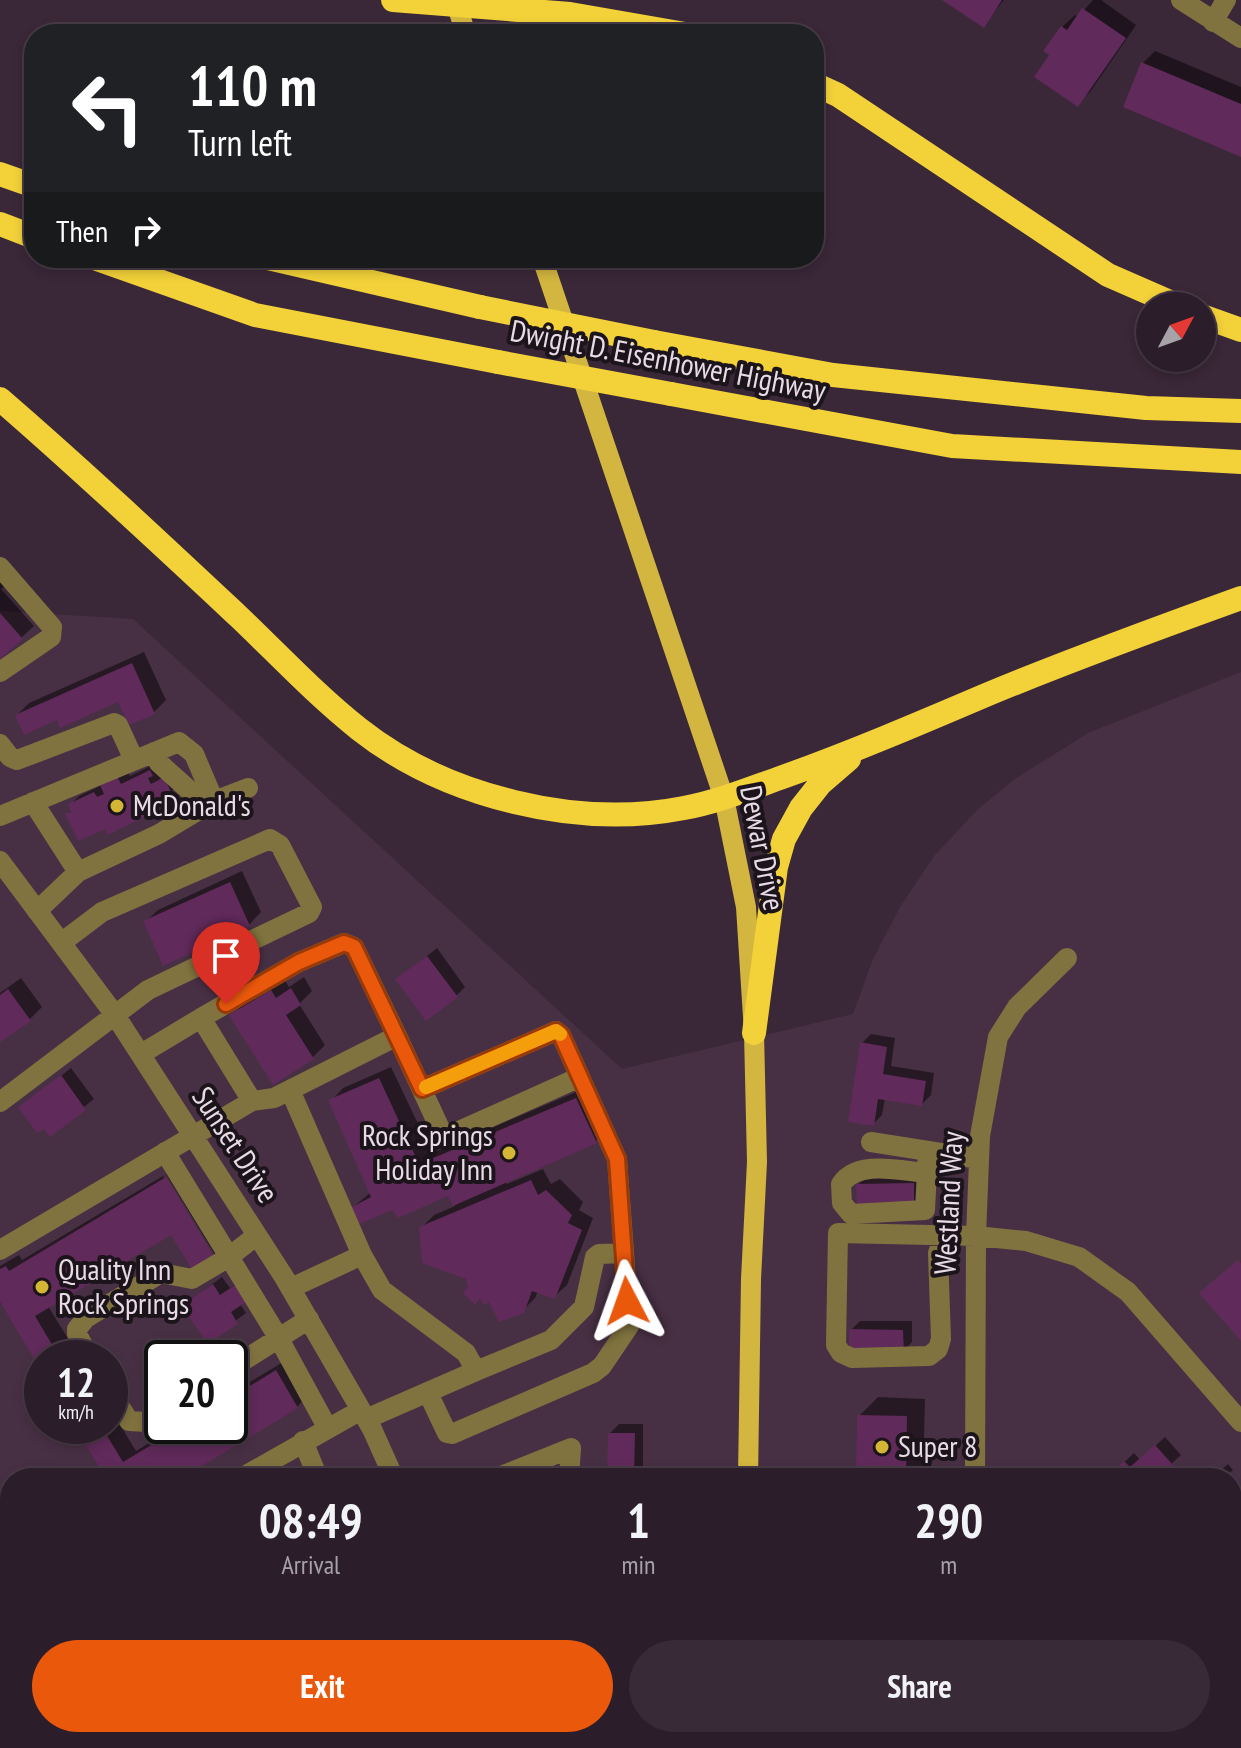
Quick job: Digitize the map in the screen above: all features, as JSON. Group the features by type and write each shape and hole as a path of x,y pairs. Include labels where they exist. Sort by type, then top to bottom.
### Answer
{"highway":[{"path":"393,0 455,2 570,14 628,24"},
{"path":"824,89 1108,275 1147,292"},
{"path":"0,174 24,182"},
{"path":"0,224 24,233"},
{"name":"Dwight D. Eisenhower Highway","path":"122,268 255,315 952,446 1241,462"},
{"name":"Dwight D. Eisenhower Highway","path":"311,268 480,307 833,375 1146,408 1241,411"},
{"path":"1216,321 1241,330"},
{"path":"0,399 157,540 349,720 401,757 433,774 479,792 530,805 592,814 631,814 684,808 724,798 865,746 1068,661 1241,598"},
{"path":"754,1033 776,867 784,839 801,808 820,784 865,746"}],"main road":[{"path":"455,2 463,24"},
{"name":"Dewar Drive","path":"545,268 724,798 746,907 754,1033 757,1162 751,1279 748,1468"}],"street":[{"path":"1181,0 1241,38"},
{"path":"1213,22 1226,0"},
{"path":"0,567 52,627 51,637 0,672"},
{"path":"0,744 10,757 17,760 114,723 118,725 134,760"},
{"path":"0,816 179,742 194,754 206,805"},
{"path":"154,752 159,763 206,805"},
{"path":"37,911 78,872 159,834 206,805 248,788"},
{"path":"33,802 78,872"},
{"path":"0,1102 148,990 309,913 312,907 280,845 270,839 102,912 61,943"},
{"name":"Sunset Drive","path":"0,861 115,1015 193,1135 291,1288 364,1414 389,1468"},
{"path":"141,1054 299,962 344,943 354,947 442,1133 448,1136 580,1077"},
{"name":"Westland Way","path":"975,1468 976,1236 980,1136 998,1037 1017,1007 1067,958"},
{"path":"201,1018 252,1101"},
{"path":"422,1089 556,1031 561,1035 617,1159 629,1326 602,1366 593,1373 452,1434 447,1433 428,1393"},
{"path":"0,1250 252,1101 274,1098 397,1036"},
{"path":"290,1090 362,1255 382,1290 466,1353 476,1371"},
{"path":"871,1142 979,1159"},
{"path":"927,1173 850,1172 841,1184 844,1207 851,1214 925,1210 927,1173 928,1151"},
{"path":"165,1152 278,1337 327,1427"},
{"path":"944,1236 938,1253 941,1339 938,1349 929,1356 852,1358 841,1353 836,1345 838,1233 976,1236 1026,1241 1079,1257 1128,1292 1241,1422"},
{"path":"80,1340 77,1329 86,1318 161,1273 192,1279 229,1257 257,1235"},
{"path":"258,1468 327,1427 428,1393 551,1340 584,1307 595,1257 599,1254 624,1253"},
{"path":"291,1288 362,1255"},
{"path":"248,1357 309,1319"},
{"path":"303,1441 311,1468"},
{"path":"521,1468 571,1448 570,1468"}],"shaded area":[{"path":"0,611 133,619 622,1069 853,1014 873,959 900,907 935,855 978,809 1015,779 1088,733 1241,672 1241,1468 0,1468"}],"building":[{"path":"942,0 1002,0 984,28"},
{"path":"1082,8 1126,38 1078,107 1034,77 1049,55 1043,51 1061,26 1067,30"},
{"path":"1141,62 1241,104 1241,157 1123,107"},
{"path":"0,613 23,639 0,659"},
{"path":"132,663 155,714 129,725 118,702 60,728 57,720 24,735 15,715"},
{"name":"McDonald's","path":"150,770 153,776 148,778 151,784 164,777 172,794 162,799 166,807 107,835 105,829 78,841 65,814 71,812 68,804 94,792 97,797 104,794 98,780 115,772 121,784"},
{"path":"230,882 250,926 163,966 143,921"},
{"path":"427,956 458,997 426,1021 395,979"},
{"path":"291,988 301,1005 286,1015 314,1059 273,1085 229,1015 271,990 276,998"},
{"path":"8,989 31,1021 0,1042 0,995"},
{"path":"860,1042 887,1047 883,1074 926,1081 922,1106 878,1099 874,1126 848,1122"},
{"path":"61,1075 86,1110 50,1137 44,1129 37,1133 18,1107"},
{"name":"Rock Springs Holiday Inn","path":"379,1078 419,1164 576,1098 597,1143 453,1206 448,1196 398,1218 392,1210 359,1224 350,1208 371,1197 328,1100"},
{"name":"Quality Inn Rock Springs","path":"166,1177 215,1258 193,1271 171,1235 35,1316 49,1340 24,1342 0,1302 0,1269 6,1266 9,1271"},
{"path":"531,1180 538,1195 546,1190 572,1215 568,1223 582,1230 555,1299 532,1291 524,1313 499,1322 489,1302 484,1305 480,1298 475,1305 463,1293 468,1287 466,1279 422,1263 419,1227"},
{"path":"914,1183 914,1206 857,1207 856,1184"},
{"path":"1238,1260 1241,1264 1241,1341 1199,1293"},
{"name":"Quality Inn Rock Springs","path":"238,1283 249,1300 231,1312 238,1324 213,1340 204,1340 182,1305 213,1284 220,1295"},
{"path":"849,1329 903,1330 904,1353 849,1353"},
{"path":"276,1370 298,1408 248,1438 248,1387"},
{"name":"Super 8","path":"857,1415 907,1416 906,1468 856,1468"},
{"path":"608,1433 635,1433 634,1468 607,1468"},
{"path":"85,1444 112,1444 123,1462 153,1444 238,1444 199,1468 100,1468"},
{"path":"1155,1445 1173,1465 1170,1468 1116,1468 1124,1461 1130,1467"}],"slow traffic":[{"path":"426,1087 556,1031 560,1034"}],"place":[{"name":"McDonald's","path":"117,806"},
{"name":"Rock Springs Holiday Inn","path":"509,1153"},
{"name":"Quality Inn Rock Springs","path":"42,1287"},
{"name":"Super 8","path":"882,1447"}],"route":[{"path":"226,1004 299,962 344,943 354,947 422,1089 556,1031 561,1035 617,1159 627,1301"}]}
